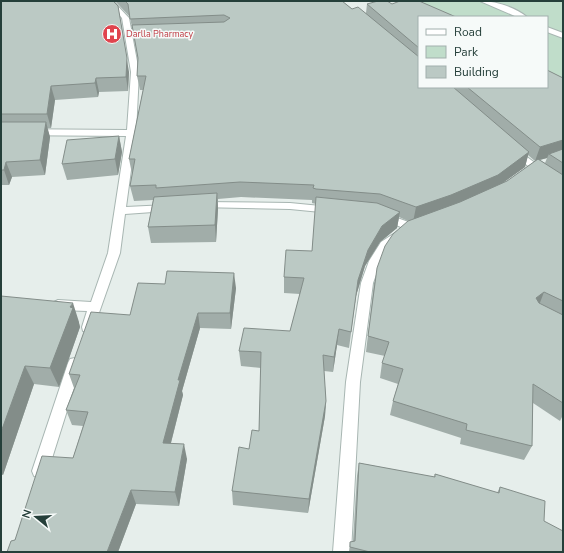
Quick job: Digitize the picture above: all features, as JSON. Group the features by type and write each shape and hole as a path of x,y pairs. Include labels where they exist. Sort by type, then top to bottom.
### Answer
{"street":[{"path":"84,337 114,253 131,133 135,72 131,35 123,14 109,1"},
{"path":"483,1 498,3 521,16"},
{"path":"549,29 563,32"},
{"path":"549,29 563,36"},
{"path":"1,132 131,133"},
{"path":"506,144 563,188"},
{"path":"522,176 534,167 548,162"},
{"path":"192,206 290,206 345,211"},
{"path":"121,212 176,207"},
{"path":"369,213 377,214 414,228"},
{"path":"342,552 353,382 367,284 375,261 385,245 400,232 426,223"},
{"path":"48,304 95,307"},
{"path":"35,485 80,351"}],"green space":[{"path":"399,1 563,1 563,86 548,78 548,16 428,16"}],"building":[{"path":"1,1 113,1 118,6 127,58 126,77 96,78 95,83 51,86 47,114 1,114"},
{"path":"125,1 342,1 352,9 358,7 418,56 418,88 454,88 529,152 498,175 451,195 416,207 380,194 316,189 313,188 314,185 240,182 156,188 156,185 130,186 135,159 129,159 146,76 137,76 138,58 132,25 224,22 230,18 224,15 130,19 128,4"},
{"path":"378,1 387,1 392,4 400,1 419,1 454,16 418,16 418,47 367,4"},
{"path":"548,70 563,78 563,140 540,147 468,88 548,88"},
{"path":"1,122 46,122 40,160 6,162 4,170 1,170"},
{"path":"119,136 115,159 62,164 67,140"},
{"path":"563,149 563,163 549,154"},
{"path":"538,159 563,175 563,301 544,292 536,298 539,303 563,315 563,403 533,384 532,446 466,430 467,424 393,401 403,369 382,363 389,342 368,336 377,268 385,246 393,234 408,221 460,202 507,181"},
{"path":"217,193 215,225 148,227 154,197"},
{"path":"316,197 377,203 400,212 382,226 368,250 358,280 351,332 339,329 334,357 323,355 326,401 309,499 232,491 239,447 249,449 252,430 259,431 261,352 239,351 244,328 290,331 304,278 284,277 286,250 312,251"},
{"path":"167,271 234,273 230,313 198,313 178,380 180,380 163,443 184,444 175,492 131,490 107,552 7,552 11,541 15,540 42,456 73,458 88,412 66,410 80,375 69,374 91,312 130,315 138,283 165,284"},
{"path":"1,296 73,303 70,307 73,308 50,368 25,366 1,432"},
{"path":"359,463 435,477 435,474 499,493 500,487 545,501 544,521 563,531 563,552 370,552 350,547 350,542 355,541"}],"place":[{"name":"Darlla Pharmacy","path":"112,34"}]}
